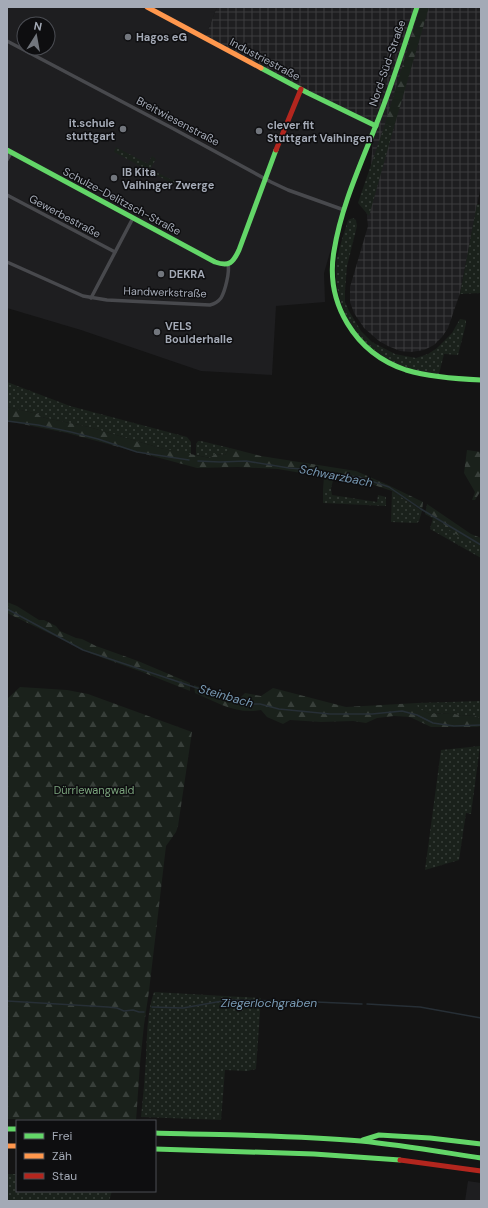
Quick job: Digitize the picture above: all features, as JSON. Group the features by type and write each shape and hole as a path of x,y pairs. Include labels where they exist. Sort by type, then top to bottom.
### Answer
{"main road":[{"name":"Industriestraße","path":"147,7 301,89 376,126"},
{"name":"Nord-Süd-Straße","path":"417,7 376,126 337,232 332,269 334,290 343,316 355,334 362,342 382,358 414,373 445,378 481,380"},
{"name":"Handwerkstraße","path":"228,264 234,260 239,250 265,178 301,89"},
{"name":"Schulze-Delitzsch-Straße","path":"9,152 215,262 223,265 228,264"},
{"path":"156,1133 278,1136 361,1141 405,1146 481,1158"},
{"path":"361,1141 379,1135 430,1138 481,1144"},
{"path":"156,1149 360,1156 481,1171"}],"street":[{"name":"Breitwiesenstraße","path":"7,41 288,190 344,210"},
{"path":"7,160 9,152"},
{"name":"Gewerbestraße","path":"7,195 115,252"},
{"path":"91,298 133,218"},
{"name":"Handwerkstraße","path":"7,262 83,296 91,298 210,305 215,304 220,298 229,272 228,264"}],"shaded area":[{"path":"7,7 217,7 204,39 374,127 333,242 324,273 325,302 276,306 272,375 201,371 81,330 7,308"},
{"path":"217,7 481,7 481,185 460,293 448,328 434,345 424,350 411,352 400,351 388,346 379,341 364,328 354,313 350,302 350,287 368,226 367,217 374,127 204,39"},
{"path":"468,1181 481,1183 481,1201 465,1201"}],"green space":[{"path":"420,7 429,7 394,127 385,124"},
{"path":"385,124 394,127 369,216 358,203"},
{"path":"116,147 148,164 152,156 156,159 150,169 176,182 175,185 114,152"},
{"path":"477,204 481,205 481,293 460,294"},
{"path":"353,218 356,220 357,226 347,266 345,302 361,331 372,342 395,354 416,358 428,354 437,348 452,333 460,319 466,320 458,355 444,354 439,374 412,370 390,360 363,341 348,320 338,292 336,282 336,264 348,220"},
{"path":"7,382 70,406 187,437 191,442 191,455 160,448 89,427 41,417 38,414 7,407"},
{"path":"7,407 38,414 41,417 89,427 160,448 210,458 215,454 225,455 230,448 261,456 356,471 423,502 422,511 392,491 359,480 333,480 331,489 323,489 324,477 278,469 238,467 197,468 67,433 7,421"},
{"path":"198,441 230,448 225,455 215,454 210,458 196,455 196,444"},
{"path":"467,450 481,452 481,492 475,500 472,500 475,492 464,473"},
{"path":"323,489 331,489 332,495 377,502 378,495 386,497 386,506 323,503"},
{"path":"392,491 422,511 417,523 391,522"},
{"path":"427,504 471,534 481,538 481,547 472,541 466,540 446,528 445,525 425,514"},
{"path":"433,518 478,544 481,547 481,558 430,529"},
{"path":"7,602 17,606 39,620 44,620 56,626 60,631 190,683 190,691 92,654 7,613"},
{"path":"194,685 238,700 245,693 261,696 273,688 346,707 417,703 418,708 430,714 452,713 461,716 473,715 481,719 481,726 431,727 410,717 394,716 377,718 366,723 353,721 321,722 290,720 283,724 267,717 261,710 244,711 227,707 195,693"},
{"name":"Dürrlewangwald","path":"20,687 67,690 88,694 192,732 178,826 176,832 166,846 144,1025 136,1120 7,1119 7,699"},
{"path":"481,701 481,719 473,715 461,716 452,713 430,714 417,708 417,703"},
{"path":"480,746 471,814 466,813 459,860 425,870 441,750"},
{"path":"154,992 261,998 256,1069 247,1071 225,1070 221,1120 141,1117 148,1024"},
{"path":"7,1174 16,1174 16,1192 112,1192 109,1201 7,1201"}],"waterway":[{"name":"Schwarzbach","path":"7,421 38,425 71,432 137,452 189,460"},
{"name":"Schwarzbach","path":"198,461 246,461 289,468 314,470 336,475 359,477 389,487 421,509 481,545"},
{"name":"Steinbach","path":"7,609 83,650 245,704 260,704 279,709 330,714 372,714 402,711 417,715 433,723 454,726 481,725"},
{"name":"Ziegerlochgraben","path":"152,1007 183,1008 228,1000 362,1004"},
{"name":"Ziegerlochgraben","path":"7,1001 108,1007 117,1008 124,1011 133,1010 144,1012"},
{"name":"Ziegerlochgraben","path":"367,1004 420,1007 481,1018"}],"traffic: fast":[{"path":"417,7 398,66 341,219 334,251 332,270 334,289 339,307 358,339 372,352 388,362 406,370 434,376 481,380"},
{"path":"261,68 376,126"},
{"path":"7,150 215,262 224,264 230,263 235,258 239,250 276,150"},
{"path":"7,1129 16,1129"},
{"path":"156,1133 335,1139 391,1144 481,1158"},
{"path":"363,1140 379,1135 430,1138 481,1144"},
{"path":"156,1149 314,1154 400,1160"}],"traffic: slow":[{"path":"147,7 261,68"},
{"path":"7,1146 16,1146"}],"traffic: jam":[{"path":"276,150 301,89"},
{"path":"400,1160 481,1171"}],"place":[{"name":"Hagos eG","path":"128,37"},
{"name":"it.schule stuttgart","path":"123,129"},
{"name":"clever fit Stuttgart Vaihingen","path":"259,131"},
{"name":"IB Kita Vaihinger Zwerge","path":"114,178"},
{"name":"DEKRA","path":"161,274"},
{"name":"VELS Boulderhalle","path":"157,332"}]}
